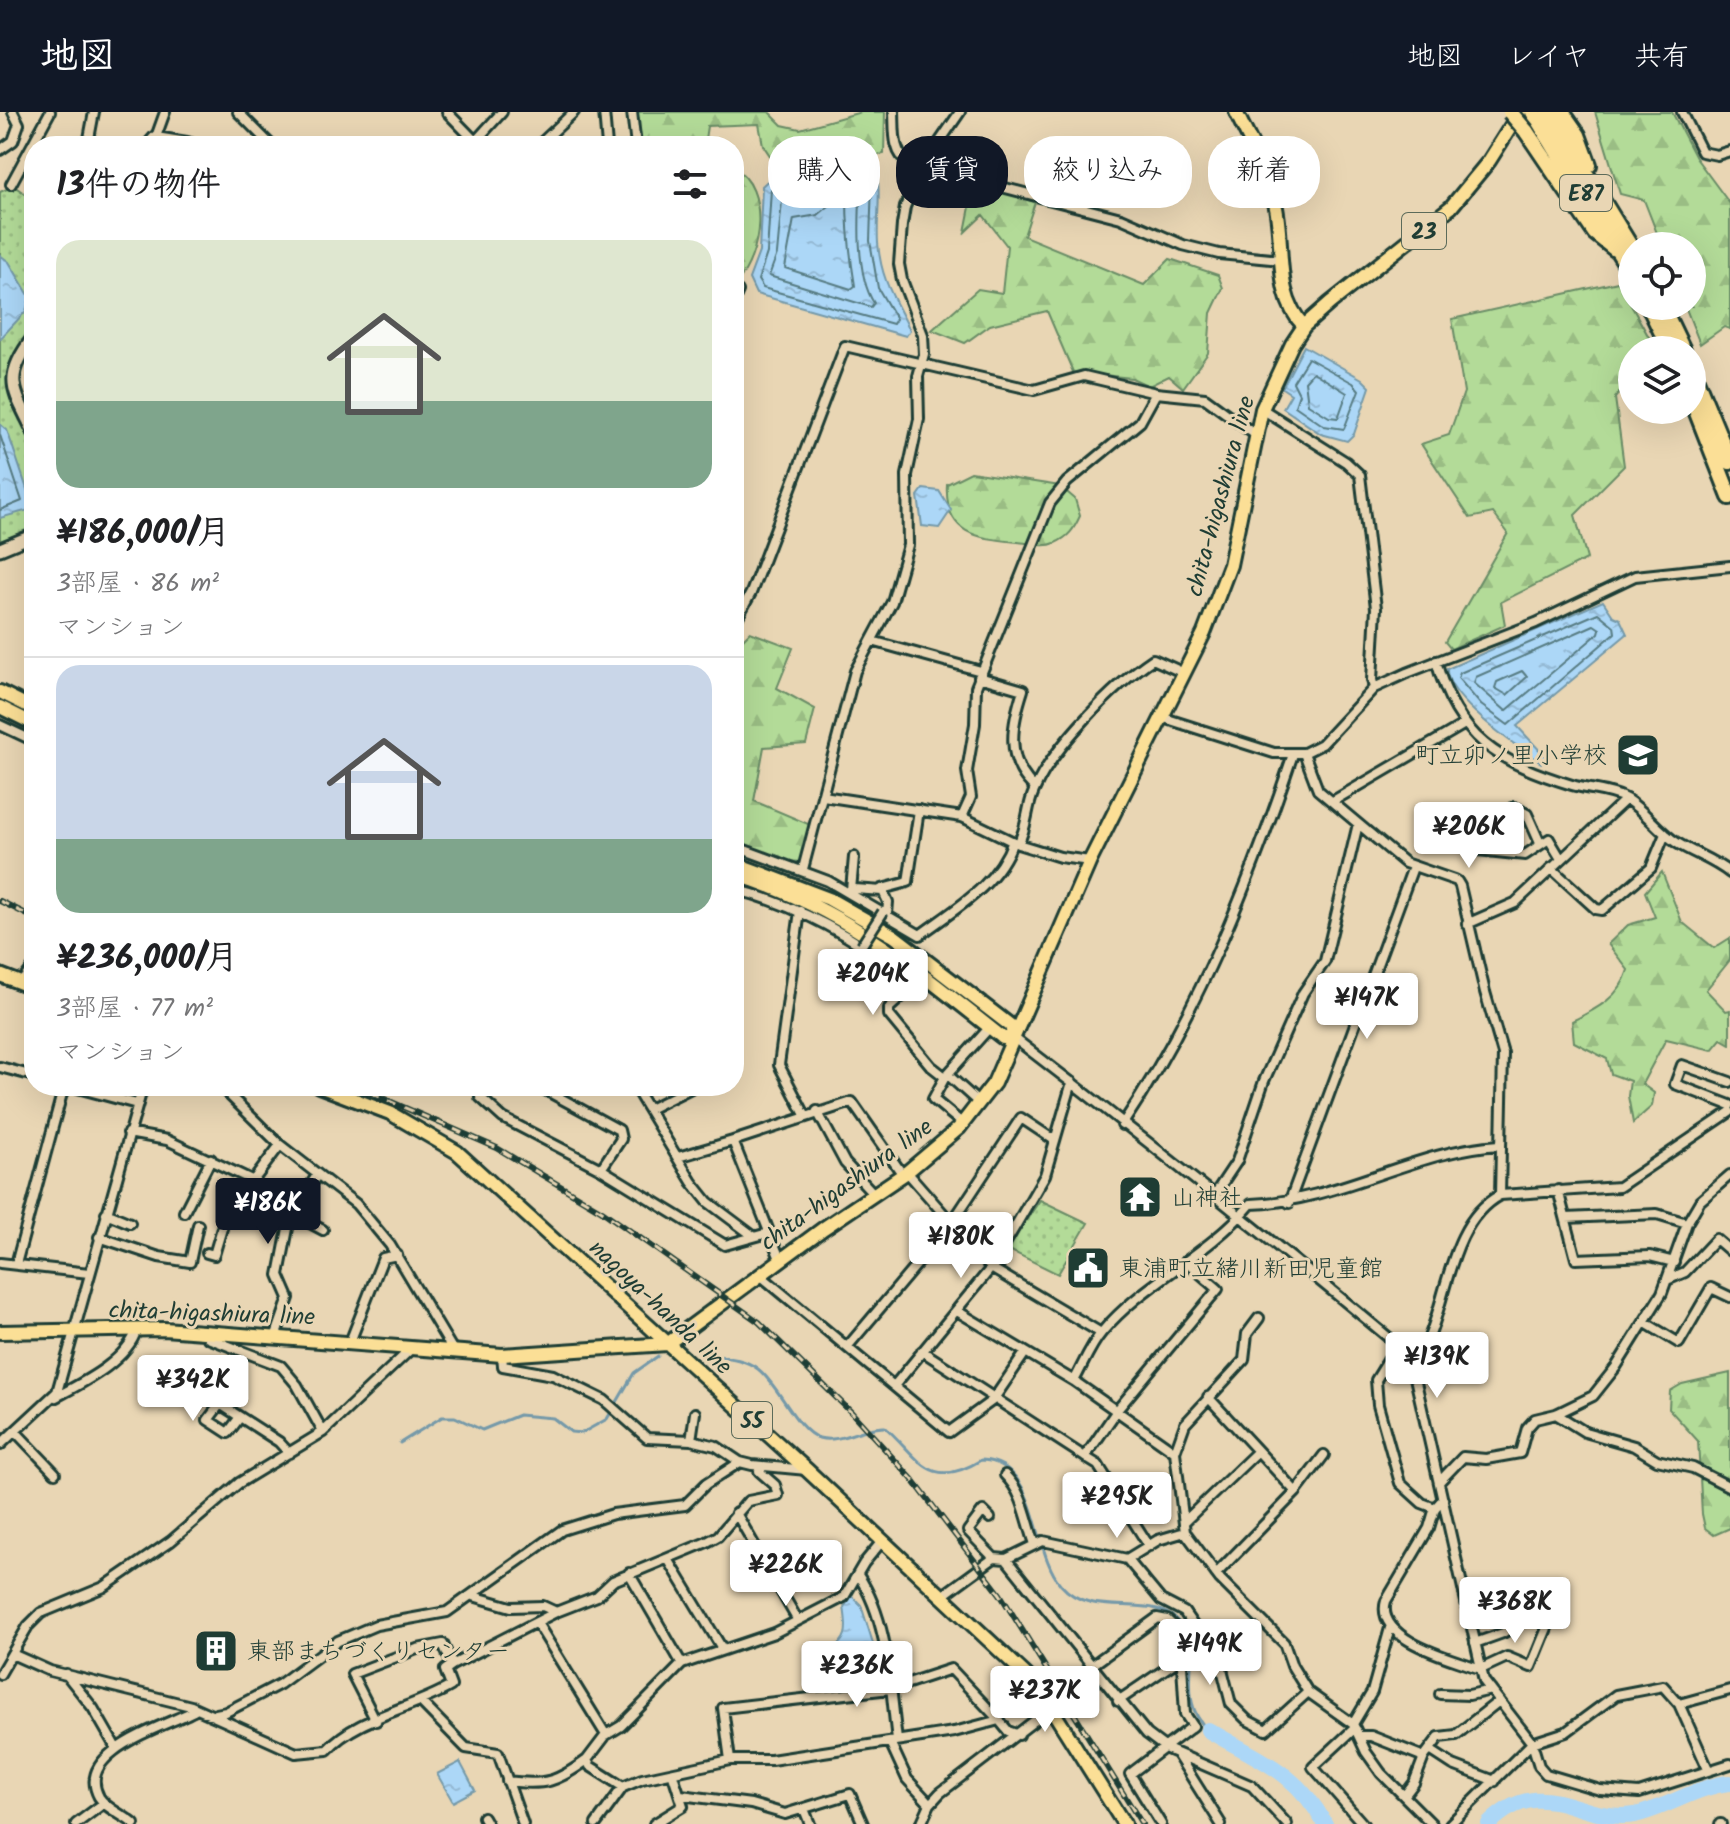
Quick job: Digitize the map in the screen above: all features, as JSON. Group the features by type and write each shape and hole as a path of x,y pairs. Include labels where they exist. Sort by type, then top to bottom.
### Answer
{"highway":[{"path":"1510,112 1595,233 1618,247"},
{"path":"1562,112 1578,135 1599,192"},
{"name":"E87","path":"1539,113 1599,192 1618,233"},
{"name":"E87","path":"1539,113 1618,238"},
{"path":"1706,404 1730,462"},
{"path":"1701,424 1730,497"}],"main road":[{"path":"1236,112 1267,176 1275,204 1289,311 1304,326"},
{"name":"23","path":"1304,326 1451,207 1489,161 1520,112"},
{"name":"chita-higashiura line","path":"0,1332 207,1331 502,1355 667,1344 780,1259 905,1174 963,1124 994,1083 1090,861 1204,633 1230,565 1262,409 1281,363 1304,326"},
{"path":"0,692 24,704"},
{"path":"0,707 24,719"},
{"path":"744,867 829,899 894,936 1011,1026 1014,1038 1003,1038 886,946 848,921 804,899 744,878"},
{"path":"0,975 24,985"},
{"name":"nagoya-handa line","path":"345,1096 390,1113 457,1152 883,1540 1026,1675 1051,1708 1124,1824"}],"street":[{"path":"0,150 13,141 19,124 13,112"},
{"path":"37,136 50,112"},
{"path":"90,136 94,112"},
{"path":"154,136 165,112"},
{"path":"238,112 262,136"},
{"path":"447,112 468,136"},
{"path":"482,136 502,112"},
{"path":"549,136 574,112"},
{"path":"604,112 606,136"},
{"path":"632,112 635,136"},
{"path":"894,112 897,136"},
{"path":"944,136 960,112"},
{"path":"1682,112 1702,152 1717,155 1730,151"},
{"path":"11,184 24,160"},
{"path":"1008,188 1121,218 1183,245 1219,254 1282,260"},
{"path":"803,869 855,671 892,602 908,545 907,475 919,419 918,376 923,363 923,335 905,294 899,264 905,208"},
{"path":"744,601 845,346 1034,390 1084,376 1156,393 1205,398 1258,437"},
{"path":"24,353 14,369 12,387 24,412"},
{"path":"962,817 971,797 967,771 980,674 1050,503 1067,482 1140,422 1156,393"},
{"path":"1262,409 1346,462 1360,475 1376,608 1374,688"},
{"path":"0,549 24,539"},
{"path":"1161,717 1274,753 1304,753 1322,744 1374,688 1536,623 1635,576 1730,566"},
{"path":"872,641 1023,690 1011,737 1023,773 1035,788"},
{"path":"744,849 803,869 850,891 920,935 976,894 997,871 1027,827 1035,788 1113,689 1153,659 1184,673"},
{"path":"1436,661 1444,689 1463,725 1477,741 1543,775 1626,799 1665,834 1730,873"},
{"path":"0,725 24,736"},
{"path":"1333,801 1463,725"},
{"path":"1304,753 1318,790 1358,824 1413,867 1457,881 1503,1054 1500,1195"},
{"path":"1122,1125 1179,1036 1203,984 1255,867 1293,754"},
{"path":"823,796 962,817 1016,843 1060,857 1090,861"},
{"path":"1467,924 1505,910 1626,799"},
{"path":"1514,807 1527,814 1540,843"},
{"path":"850,891 882,891 890,884 908,882 919,810"},
{"path":"1215,1194 1241,1153 1264,1081 1303,993 1325,961 1358,824"},
{"path":"1551,868 1596,909 1602,910 1651,868 1665,834"},
{"path":"1468,849 1525,855 1549,839 1561,859"},
{"path":"850,891 854,857"},
{"path":"1289,1203 1413,867"},
{"path":"862,945 885,914 888,902 882,891"},
{"path":"744,892 800,911 862,945 909,978 911,988 889,1008 889,1015 931,1066 979,1103"},
{"path":"800,911 779,1065 805,1115"},
{"path":"20,984 24,979"},
{"path":"963,1124 933,1099 947,1076 990,1027"},
{"path":"1014,1038 1273,1241 1397,1346 1411,1364 1481,1669 1491,1690 1532,1743 1546,1774 1620,1793 1639,1793 1730,1764"},
{"path":"1730,1082 1682,1065 1675,1084 1730,1105"},
{"path":"0,1067 24,1073"},
{"path":"894,1386 991,1268 1045,1175 1072,1082"},
{"path":"16,1264 61,1096"},
{"path":"107,1096 137,1104"},
{"path":"52,1399 63,1378 89,1273 140,1096"},
{"path":"230,1096 280,1145 356,1204 397,1255 454,1352"},
{"path":"480,1096 503,1118 601,1169 725,1245 768,1233"},
{"path":"556,1096 619,1130 621,1139 601,1169"},
{"path":"641,1096 708,1202 752,1235"},
{"path":"649,1109 675,1096"},
{"path":"678,1157 852,1102 905,1174 991,1268 1101,1333"},
{"path":"817,1111 845,1163 874,1194"},
{"path":"1411,1364 1425,1349 1467,1226 1484,1204 1500,1195 1619,1187 1730,1112"},
{"path":"848,1346 951,1224 1021,1118 1054,1140"},
{"path":"128,1133 167,1140 254,1181"},
{"path":"733,1141 780,1259"},
{"path":"207,1253 214,1255 228,1208 254,1181 280,1145"},
{"path":"1074,1381 1101,1333 1143,1294 1188,1263 1251,1204 1289,1203 1444,1152 1500,1145"},
{"path":"184,1212 211,1159"},
{"path":"276,1335 289,1298 279,1275 293,1214 317,1175"},
{"path":"1439,1482 1463,1457 1486,1459 1520,1453 1531,1423 1538,1417 1556,1414 1598,1391 1669,1279 1687,1223 1700,1201 1730,1175"},
{"path":"1558,1190 1576,1259 1650,1256 1674,1262"},
{"path":"106,1213 130,1223"},
{"path":"293,1214 323,1230"},
{"path":"1566,1218 1657,1214 1687,1223"},
{"path":"99,1237 159,1257 190,1262 198,1225"},
{"path":"1669,1279 1685,1272 1716,1239 1730,1251"},
{"path":"350,1342 383,1258 397,1255"},
{"path":"0,1263 89,1273"},
{"path":"1085,1457 1118,1409 1218,1289 1188,1263"},
{"path":"760,1275 949,1432 993,1400 1025,1353"},
{"path":"1644,1322 1679,1343 1711,1288 1730,1297"},
{"path":"957,1311 1118,1409 1175,1452"},
{"path":"1259,1318 1247,1334 1244,1360 1185,1424 1175,1452 1184,1527 1216,1574 1284,1643 1292,1666 1308,1692 1356,1729 1495,1781"},
{"path":"0,1445 52,1399 133,1343 137,1329"},
{"path":"207,1331 208,1338 281,1366 297,1385 323,1432"},
{"path":"1397,1346 1376,1380 1378,1405 1400,1483 1422,1503 1435,1508"},
{"path":"0,1674 41,1613 104,1587 171,1541 239,1483 323,1432 412,1348"},
{"path":"922,1351 993,1400 1098,1465 1149,1546"},
{"path":"502,1355 503,1366 553,1375 604,1400 647,1438 691,1440 716,1446 740,1462 759,1467 807,1470"},
{"path":"1208,1397 1296,1492"},
{"path":"691,1440 695,1413"},
{"path":"1556,1414 1585,1432 1634,1446 1657,1460 1693,1468 1730,1487"},
{"path":"240,1417 279,1442 289,1453"},
{"path":"15,1431 55,1473"},
{"path":"1127,1559 1184,1527 1258,1451"},
{"path":"1216,1574 1296,1492 1324,1455"},
{"path":"212,1714 226,1712 280,1684 338,1641 376,1625 447,1612 562,1530 613,1514 685,1505 706,1484 740,1462"},
{"path":"12,1654 66,1674 212,1714 296,1753 327,1750 339,1737 422,1703 451,1686 445,1670 452,1665 556,1612 597,1596 613,1581 629,1573 718,1536 748,1501 778,1495 775,1485 759,1471 759,1467"},
{"path":"1005,1475 1022,1497 1025,1519 1039,1543"},
{"path":"1443,1499 1435,1508 1429,1528 1386,1601 1384,1614 1390,1628 1432,1652 1481,1669 1507,1657 1531,1667 1547,1628 1534,1613 1503,1633 1475,1643"},
{"path":"990,1518 983,1511 968,1531 994,1558"},
{"path":"736,1513 797,1619"},
{"path":"507,1781 536,1785 561,1779 587,1760 606,1735 621,1726 682,1664 774,1633 844,1597 883,1540"},
{"path":"942,1596 994,1558 1006,1559 1039,1543 1127,1559 1161,1600 1184,1612 1221,1665 1231,1704 1247,1720 1266,1730 1308,1692"},
{"path":"668,1559 723,1650"},
{"path":"1006,1559 1147,1734 1170,1750 1252,1786 1287,1824"},
{"path":"629,1573 682,1664"},
{"path":"858,1575 872,1595 880,1621 894,1741 907,1779 930,1804"},
{"path":"473,1596 511,1607 543,1606 556,1612"},
{"path":"1091,1666 1157,1618 1167,1620 1180,1632 1185,1714 1193,1726 1167,1743 1221,1824"},
{"path":"537,1623 606,1735"},
{"path":"1363,1824 1313,1767 1356,1729 1372,1692 1390,1628"},
{"path":"376,1721 352,1674 417,1649 443,1644 452,1665"},
{"path":"1118,1701 1183,1657"},
{"path":"730,1760 723,1708 890,1689 951,1669 1008,1731 1019,1735"},
{"path":"66,1674 93,1708 116,1748"},
{"path":"1450,1824 1532,1743 1566,1732 1616,1695 1663,1686 1679,1704 1708,1769"},
{"path":"1440,1694 1469,1695 1491,1690"},
{"path":"1679,1704 1730,1690"},
{"path":"1404,1796 1439,1737 1456,1735 1499,1701"},
{"path":"422,1703 466,1748 498,1753 523,1824"},
{"path":"921,1824 930,1804 1051,1708"},
{"path":"134,1824 104,1803 97,1792 96,1776 106,1757 116,1748 197,1709"},
{"path":"601,1822 623,1787 642,1779 673,1775 730,1760 771,1760 972,1729 999,1720"},
{"path":"1356,1729 1381,1773 1432,1824"},
{"path":"1161,1824 1130,1774 1170,1750"},
{"path":"587,1760 590,1766 623,1787"},
{"path":"654,1824 683,1806 673,1775"},
{"path":"681,1795 751,1804 785,1814 850,1794 863,1824"},
{"path":"76,1824 104,1803"},
{"path":"804,1809 810,1824"}],"green space":[{"path":"636,112 769,112 782,125 800,129 861,112 885,112 884,154 880,155 880,136 768,136 768,152 763,145 759,124 707,126 706,136 640,136"},
{"path":"1595,112 1672,112 1696,158 1730,204 1730,329 1724,327 1706,340 1706,336 1697,336 1691,320 1706,320 1706,232 1657,232 1644,200 1620,194"},
{"path":"744,176 758,206 756,240 745,270"},
{"path":"14,186 24,193 24,345 11,366 8,384 24,425 24,533 0,542 0,192"},
{"path":"1008,194 1024,199 1024,208 1033,208 1024,236 1144,285 1170,259 1218,275 1223,288 1211,313 1208,353 1183,388 1169,376 1149,386 1132,378 1073,372 1047,311 990,325 965,343 932,330 978,289 1002,293 1007,246 983,215 965,232 970,208 1008,208"},
{"path":"1618,282 1618,320 1639,320 1648,336 1618,336 1618,394 1615,398 1624,466 1575,515 1587,559 1501,602 1505,625 1451,649 1445,642 1508,533 1493,513 1470,518 1421,444 1449,435 1464,392 1452,319"},
{"path":"971,472 1060,486 1075,499 1080,516 1067,535 1051,544 989,538 966,531 951,514 947,484"},
{"path":"750,632 793,648 777,688 815,709 806,744 764,747 754,801 813,826 803,862 785,861 744,847 744,638"},
{"path":"1662,872 1682,922 1714,948 1730,938 1730,960 1706,990 1726,1011 1730,1010 1730,1044 1721,1039 1712,1050 1666,1039 1642,1084 1654,1093 1652,1106 1633,1123 1628,1096 1630,1081 1611,1074 1607,1059 1574,1042 1572,1021 1599,1007 1619,988 1628,970 1608,944 1628,925 1655,917 1645,892"},
{"path":"1040,1200 1088,1223 1058,1274 1007,1249"},
{"path":"1730,1373 1730,1528 1714,1535 1705,1528 1702,1514 1698,1441 1669,1409 1670,1391 1682,1384"}],"water":[{"path":"768,180 768,208 879,208 882,268 910,330 906,336 756,294 749,279 759,252 762,186"},
{"path":"0,255 9,262 24,287 24,313 0,339"},
{"path":"1304,346 1362,379 1370,387 1354,434 1347,441 1321,434 1283,408 1291,394 1282,388"},
{"path":"0,424 7,430 24,480 24,511 0,518"},
{"path":"923,489 939,491 951,510 939,528 922,526 918,496"},
{"path":"1603,601 1613,616 1620,619 1627,634 1517,726 1546,757 1541,763 1470,707 1450,680 1447,669"},
{"path":"852,1596 861,1605 876,1653 822,1660 843,1639 846,1627 844,1607"},
{"path":"460,1762 475,1790 453,1802 437,1774"}],"waterway":[{"path":"705,1354 740,1360 758,1369 803,1427 819,1438 835,1439 885,1427 917,1460 937,1472 949,1473 981,1460 1000,1464 1014,1475 1024,1491 1051,1570 1061,1585 1075,1596 1090,1602 1157,1609 1171,1615 1182,1627 1191,1653 1193,1705 1198,1718 1208,1730"},
{"path":"400,1443 442,1417 455,1417 482,1430 519,1415 553,1418 571,1432 582,1433 607,1419 634,1373 658,1356"},
{"path":"1208,1730 1288,1778 1314,1806 1325,1824"},
{"path":"1489,1824 1508,1808 1527,1801 1544,1800 1615,1816 1635,1815 1706,1788 1730,1783"}],"railway":[{"path":"0,901 24,913"},
{"path":"378,1096 497,1148 602,1211 759,1322 852,1413 913,1480 1000,1594 1142,1824"}],"place":[{"name":"町立卯ノ里小学校","path":"1638,755"},
{"name":"山神社","path":"1140,1197"},
{"name":"東浦町立緒川新田児童館","path":"1088,1268"},
{"name":"東部まちづくりセンター","path":"216,1651"}]}
